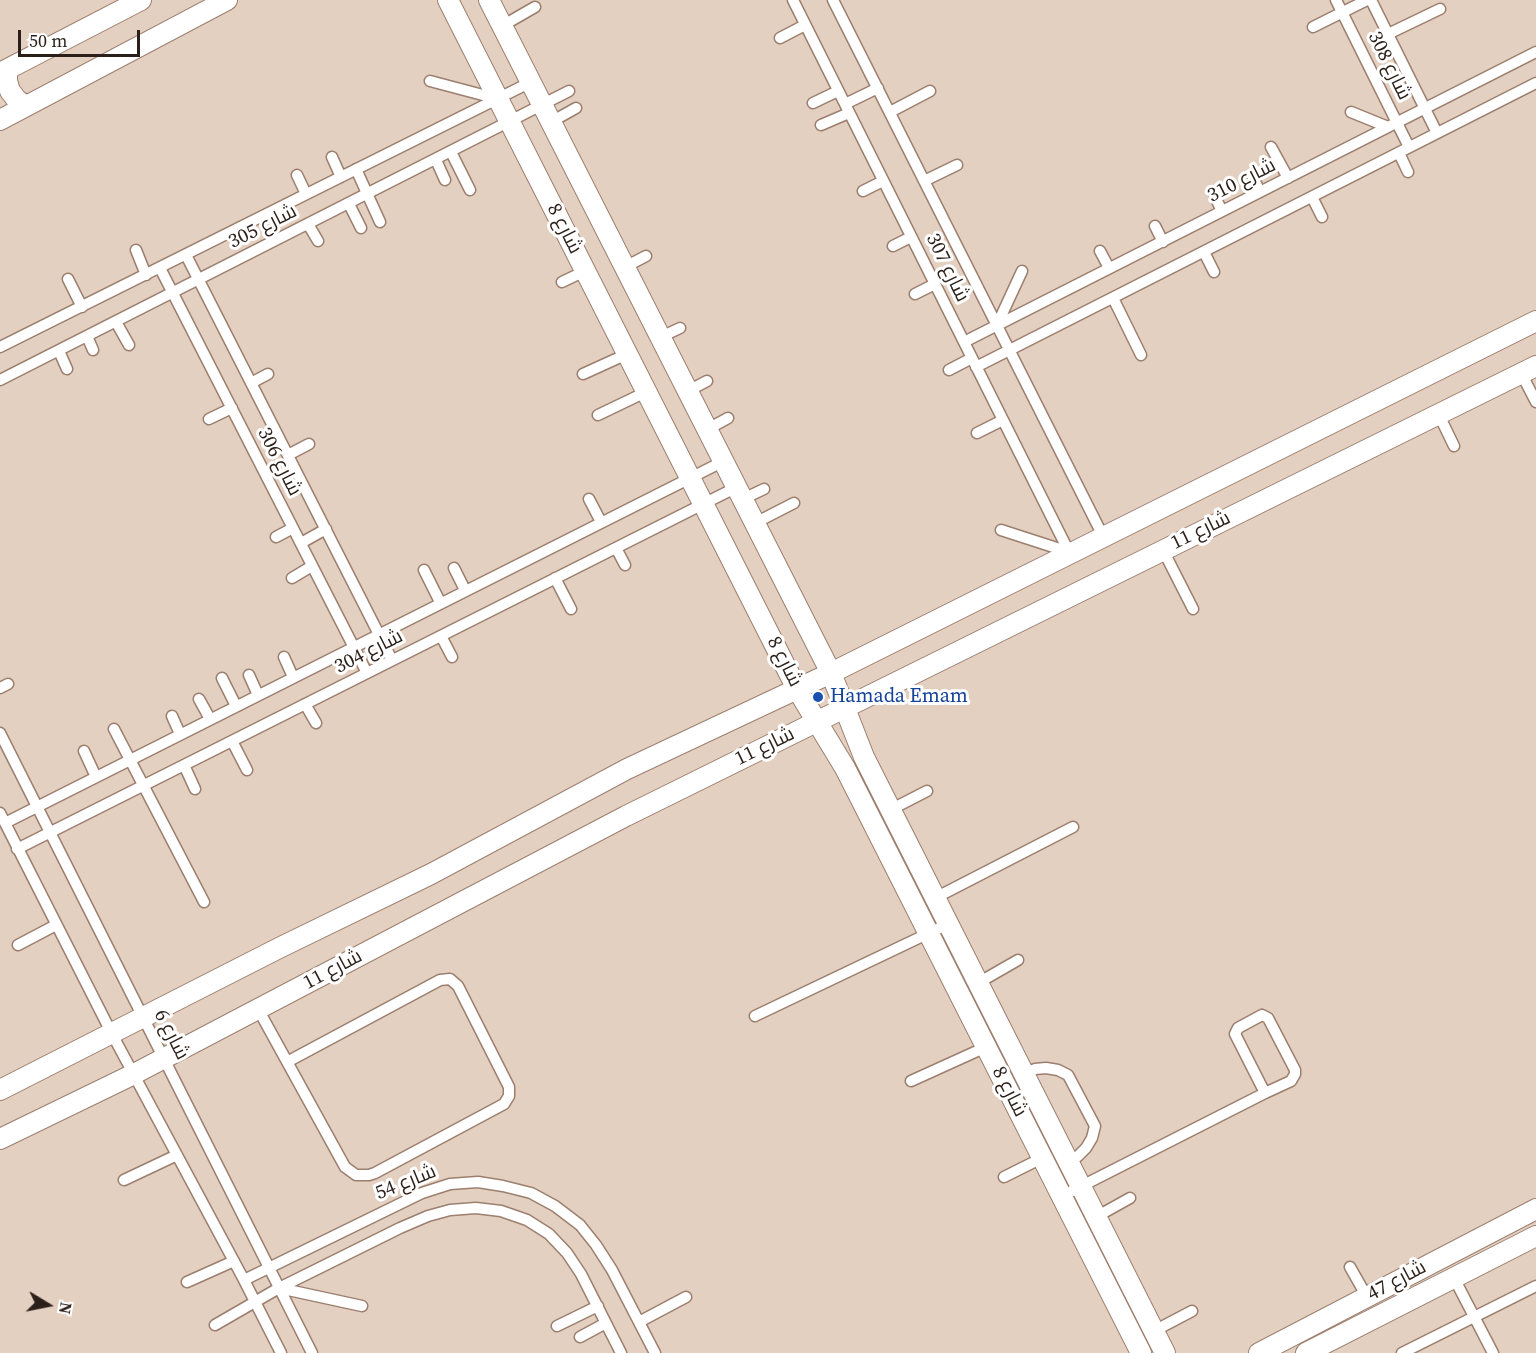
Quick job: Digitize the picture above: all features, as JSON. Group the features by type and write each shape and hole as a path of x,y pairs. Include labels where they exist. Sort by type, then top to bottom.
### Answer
{"street":[{"path":"26,106 16,100 10,91 3,71 141,0"},
{"path":"0,120 227,0"},
{"name":"شارع 8","path":"448,0 797,689 845,768 1141,1353"},
{"name":"شارع 8","path":"489,0 831,673 864,757 890,810 1165,1353"},
{"name":"شارع 11","path":"0,1090 279,948 431,874 627,769 831,673 1069,552 1536,321"},
{"name":"شارع 11","path":"0,1139 134,1074 626,816 1529,369"},
{"name":"شارع 47","path":"1259,1353 1536,1209"},
{"name":"شارع 47","path":"1306,1353 1536,1236"}],"lane":[{"name":"شارع 307","path":"793,0 1069,552"},
{"name":"شارع 307","path":"833,0 1103,536"},
{"name":"شارع 308","path":"1336,0 1404,150 1408,172"},
{"path":"1313,27 1369,0"},
{"name":"شارع 308","path":"1369,0 1437,133"},
{"path":"502,26 536,8"},
{"path":"1388,34 1440,9"},
{"path":"780,38 806,25"},
{"name":"شارع 310","path":"964,342 1536,52"},
{"path":"430,81 498,99"},
{"name":"شارع 305","path":"0,347 531,82"},
{"path":"949,370 1009,350 1536,83"},
{"path":"821,125 878,88"},
{"path":"547,114 569,91"},
{"path":"813,104 838,91"},
{"path":"890,112 930,91"},
{"path":"547,114 576,108"},
{"path":"1351,112 1392,125"},
{"name":"شارع 305","path":"0,380 510,122 547,114"},
{"path":"1271,147 1288,178"},
{"path":"451,152 470,190"},
{"path":"332,157 341,177"},
{"path":"436,160 446,180"},
{"path":"924,181 957,165"},
{"path":"356,169 380,222"},
{"path":"297,175 306,194"},
{"path":"1253,177 1260,192"},
{"path":"863,191 884,181"},
{"path":"1312,196 1322,217"},
{"path":"1215,197 1222,211"},
{"path":"349,204 361,228"},
{"path":"308,224 318,241"},
{"path":"1155,226 1162,242"},
{"path":"893,246 911,237"},
{"path":"136,250 146,275"},
{"path":"1100,251 1109,268"},
{"path":"1204,252 1214,272"},
{"name":"شارع 306","path":"186,255 392,660"},
{"path":"625,267 646,256"},
{"name":"شارع 306","path":"160,268 367,673"},
{"path":"562,282 585,271"},
{"path":"997,325 1022,271"},
{"path":"68,279 82,307"},
{"path":"915,294 935,284"},
{"path":"1113,298 1141,356"},
{"path":"116,322 129,345"},
{"path":"660,337 680,328"},
{"path":"87,336 93,350"},
{"path":"59,351 67,369"},
{"path":"583,374 627,354"},
{"path":"1529,369 1536,402"},
{"path":"251,383 268,374"},
{"path":"688,391 707,381"},
{"path":"598,415 646,392"},
{"path":"209,419 232,408"},
{"path":"1438,413 1454,446"},
{"path":"708,429 728,418"},
{"path":"977,433 1003,420"},
{"path":"288,455 309,444"},
{"name":"شارع 304","path":"2,818 36,807 724,461"},
{"name":"شارع 304","path":"17,849 703,504 740,493 764,489"},
{"path":"589,499 602,522"},
{"path":"755,523 794,503"},
{"path":"276,537 293,528"},
{"path":"301,543 326,529"},
{"path":"1001,530 1069,552"},
{"path":"616,548 626,565"},
{"path":"1163,550 1193,609"},
{"path":"292,578 312,566"},
{"path":"454,568 465,590"},
{"path":"424,570 440,602"},
{"path":"555,578 571,609"},
{"path":"441,636 452,657"},
{"path":"284,657 293,677"},
{"path":"249,675 258,695"},
{"path":"222,678 236,706"},
{"path":"199,699 210,719"},
{"path":"305,704 316,723"},
{"path":"172,716 180,734"},
{"path":"114,729 204,902"},
{"name":"شارع 6","path":"0,733 312,1353"},
{"path":"232,741 247,770"},
{"path":"84,751 96,777"},
{"path":"184,765 195,789"},
{"path":"890,810 927,791"},
{"path":"2,818 112,1034 281,1353"},
{"path":"935,898 1073,827"},
{"path":"18,945 56,924"},
{"path":"755,1016 948,924"},
{"path":"978,983 1018,960"},
{"path":"258,1010 345,1167 356,1175 375,1173 504,1104 509,1096 509,1086 458,986 450,979 440,980 287,1062"},
{"path":"1062,1196 1291,1081 1295,1074 1294,1066 1266,1015 1238,1028 1235,1034 1265,1093"},
{"path":"911,1081 986,1047"},
{"path":"1024,1074 1035,1069 1046,1068 1068,1075 1095,1126 1086,1148 1069,1162"},
{"path":"124,1180 177,1155"},
{"path":"1004,1177 1042,1158"},
{"name":"شارع 54","path":"244,1280 422,1193 450,1184 478,1182 531,1193 555,1206 580,1225 596,1245 655,1353"},
{"path":"1096,1217 1130,1198"},
{"name":"شارع 54","path":"215,1325 279,1288 400,1228 428,1216 450,1210 476,1208 501,1211 527,1220 549,1234 567,1253 598,1306 621,1353"},
{"path":"187,1282 234,1261"},
{"path":"1350,1267 1367,1297"},
{"path":"1454,1278 1494,1353"},
{"path":"1402,1353 1536,1286"},
{"path":"279,1288 362,1306"},
{"path":"639,1322 686,1297"},
{"path":"557,1326 598,1306"},
{"path":"1154,1331 1192,1311"},
{"path":"580,1337 606,1323"}],"shaded area":[{"path":"0,0 1536,0 1536,1353 0,1353"}],"place":[{"name":"Hamada Emam","path":"818,697"}]}
